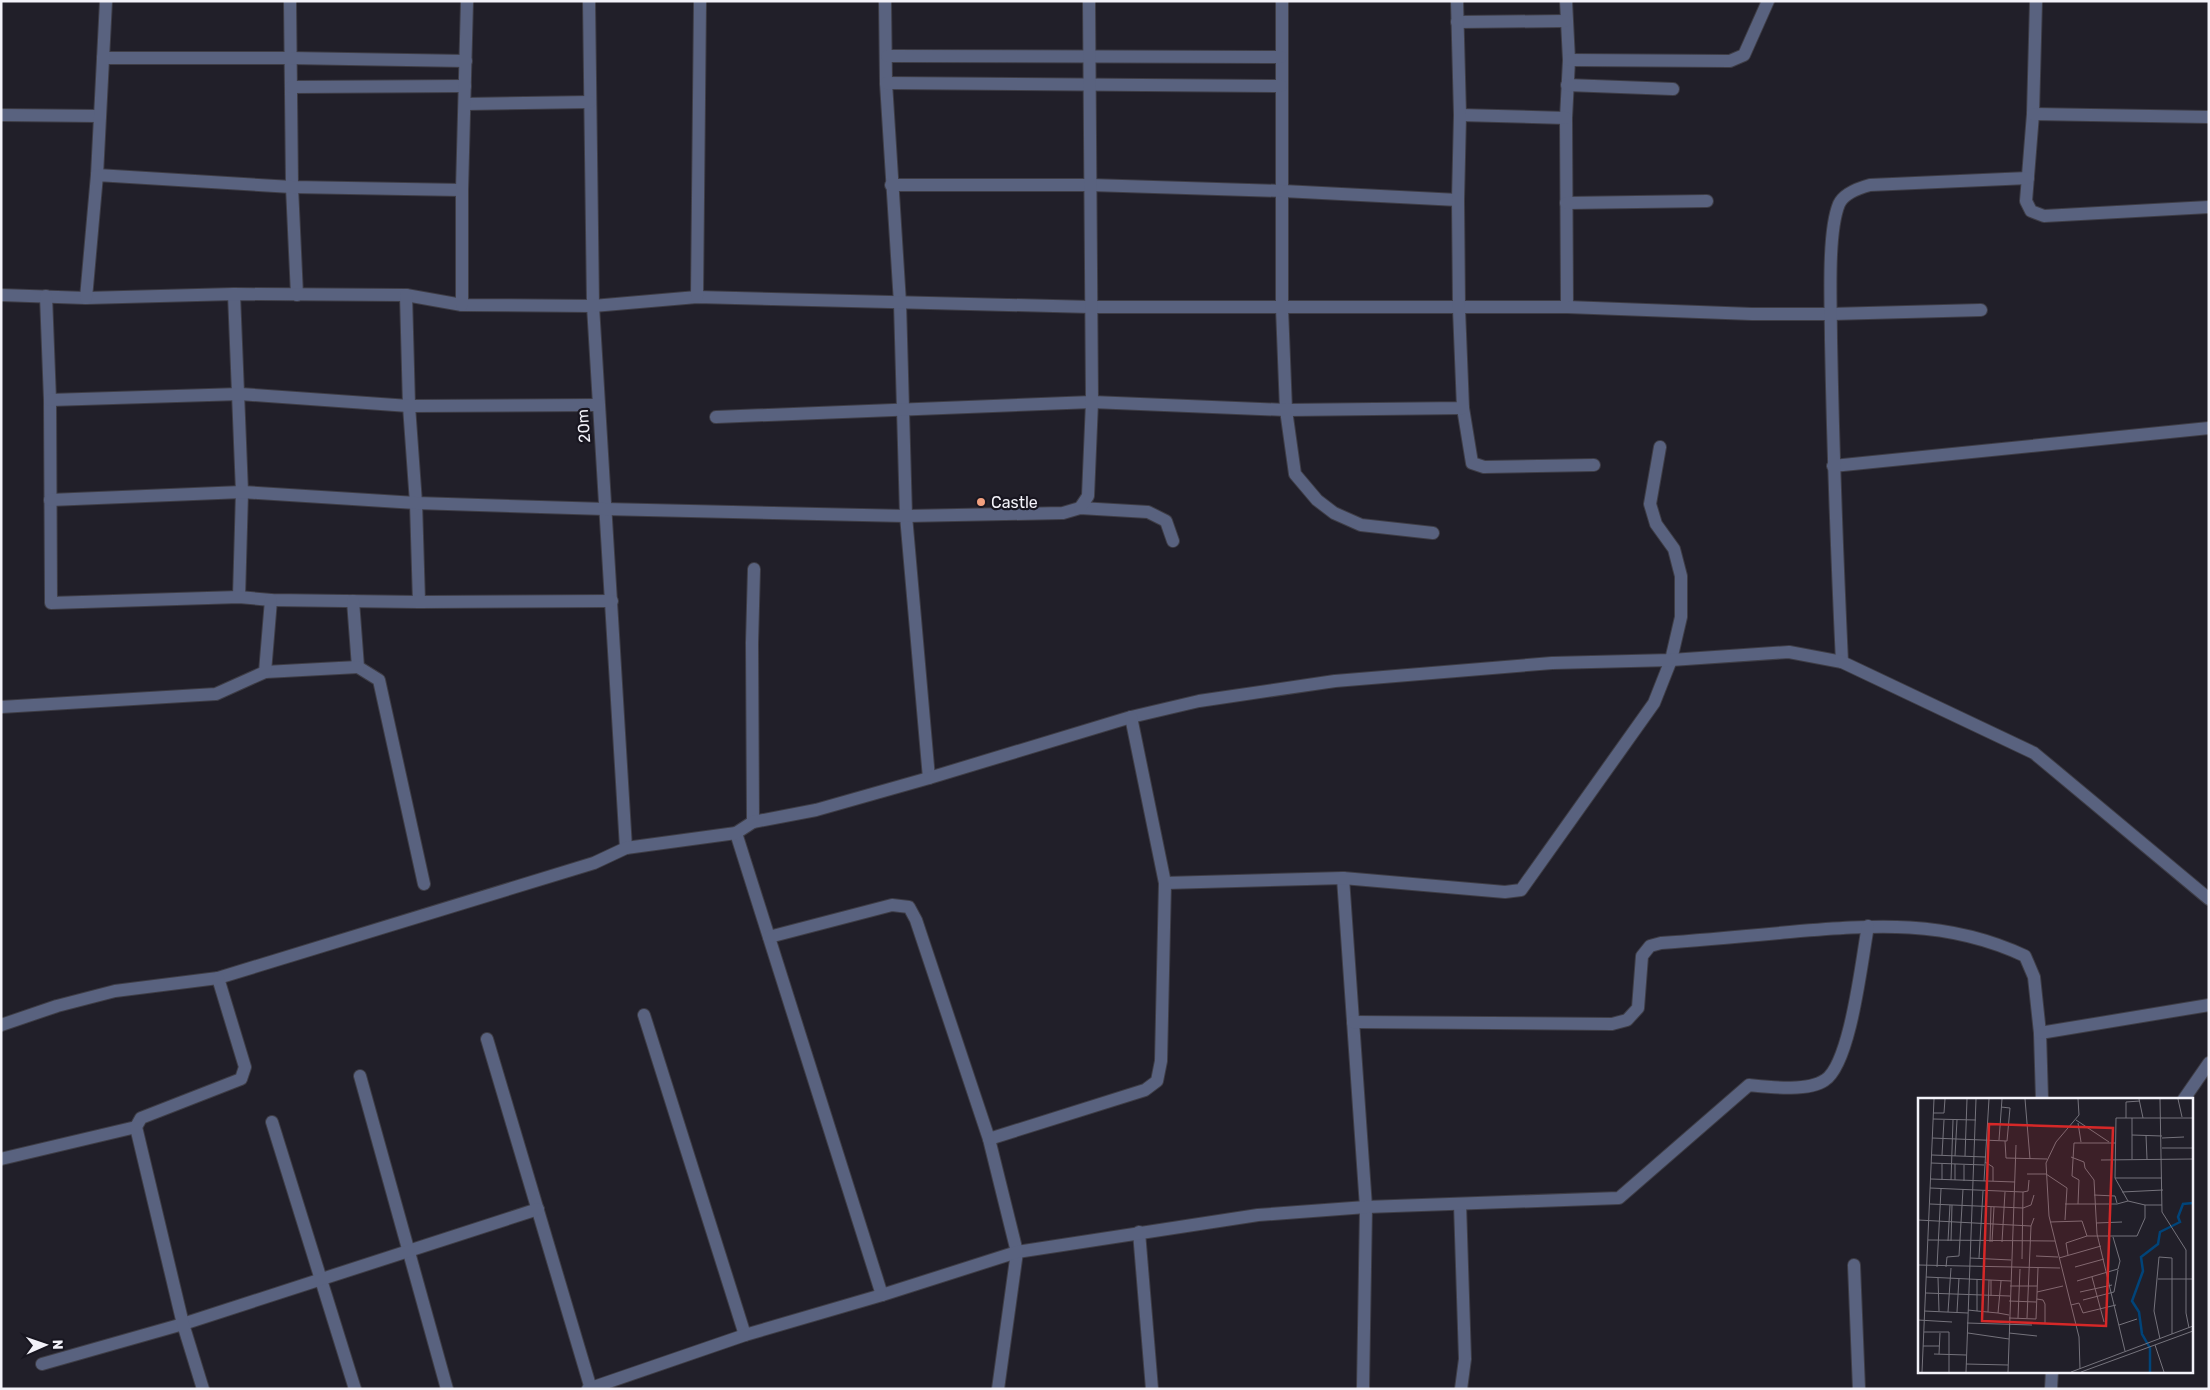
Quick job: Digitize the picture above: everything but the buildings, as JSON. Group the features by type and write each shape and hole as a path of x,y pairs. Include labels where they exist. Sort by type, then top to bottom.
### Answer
{"street":[{"path":"86,298 98,175 106,1"},
{"path":"290,1 292,187 297,295"},
{"path":"462,305 462,190 467,1"},
{"name":"20m","path":"589,1 593,306 626,848"},
{"path":"697,297 700,1"},
{"path":"885,1 886,83 891,186 900,303 906,516 929,778"},
{"path":"1080,508 1088,496 1092,402 1089,1"},
{"path":"1282,1 1282,308 1286,410 1295,474 1317,500 1334,513 1361,524 1433,533"},
{"path":"1457,1 1460,115 1458,200 1459,308 1463,408 1472,463 1484,467 1594,465"},
{"path":"1566,1 1568,60 1566,118 1567,307"},
{"path":"1568,60 1730,61 1744,55 1768,1"},
{"path":"2036,1 2033,114 2026,201 2032,211 2044,216 2209,207"},
{"path":"1457,22 1566,21"},
{"path":"887,56 1281,57"},
{"path":"103,58 466,60"},
{"path":"886,83 1281,86"},
{"path":"1567,85 1673,89"},
{"path":"290,87 466,86"},
{"path":"465,104 590,102"},
{"path":"2033,114 2209,117"},
{"path":"1,115 100,116"},
{"path":"1460,115 1566,118"},
{"path":"98,175 292,187 462,190"},
{"path":"1842,662 1833,466 1831,314 1833,236 1840,203 1854,190 1870,185 2028,178"},
{"path":"891,186 1091,185 1283,191 1458,200"},
{"path":"1566,203 1707,201"},
{"path":"234,294 240,394 242,492 238,597"},
{"path":"1,295 86,298 234,294 406,295 462,305 593,306 697,297 1091,307 1567,307 1752,314 1981,310"},
{"path":"406,295 409,406 416,503 419,602"},
{"path":"46,296 50,400 52,603 238,597 271,600 419,602 612,601"},
{"path":"50,400 240,394 409,406 598,405"},
{"path":"716,417 1092,402 1286,410 1463,408"},
{"path":"1833,466 2209,428"},
{"path":"1165,883 1343,878 1505,892 1521,890 1654,703 1670,660 1681,617 1681,576 1674,549 1656,524 1650,504 1660,447"},
{"path":"50,500 242,492 416,503 906,516 1063,512 1080,508 1148,512 1166,521 1173,541"},
{"path":"753,822 752,643 754,569"},
{"path":"265,672 271,600"},
{"path":"353,601 358,666"},
{"path":"1,1025 57,1006 115,991 218,978 594,863 626,848 736,833 753,822 816,810 1132,717 1199,702 1334,682 1552,663 1670,660 1789,652 1842,662 2034,752 2209,899"},
{"path":"1,707 216,694 265,672 358,666 379,680 424,884"},
{"path":"988,1139 1146,1090 1157,1081 1162,1061 1165,883 1132,717"},
{"path":"736,833 882,1295"},
{"path":"1343,878 1366,1208 1363,1389"},
{"path":"769,937 892,905 909,907 916,920 988,1139 1017,1252 998,1389"},
{"path":"1353,1022 1612,1024 1627,1020 1638,1008 1642,956 1650,946 1661,943 1868,926 1912,927 1963,933 2006,947 2026,956 2034,977 2040,1033 2042,1098"},
{"path":"487,1039 590,1388 746,1335 882,1295 1017,1252 1258,1215 1366,1208 1620,1198 1749,1085 1805,1086 1826,1080 1838,1063 1848,1036 1868,926"},
{"path":"203,1389 183,1324 136,1127 141,1118 241,1079 245,1067 218,978"},
{"path":"2040,1033 2209,1005"},
{"path":"644,1015 746,1335"},
{"path":"2185,1098 2209,1063"},
{"path":"360,1076 410,1250 447,1389"},
{"path":"272,1122 355,1389"},
{"path":"1,1159 136,1127"},
{"path":"1460,1204 1465,1359 1462,1389"},
{"path":"42,1364 183,1324 538,1209"},
{"path":"1139,1232 1152,1389"},
{"path":"1854,1265 1860,1389"},
{"path":"2051,1389 2052,1372"}],"place":[{"name":"Castle","path":"981,502"}]}
